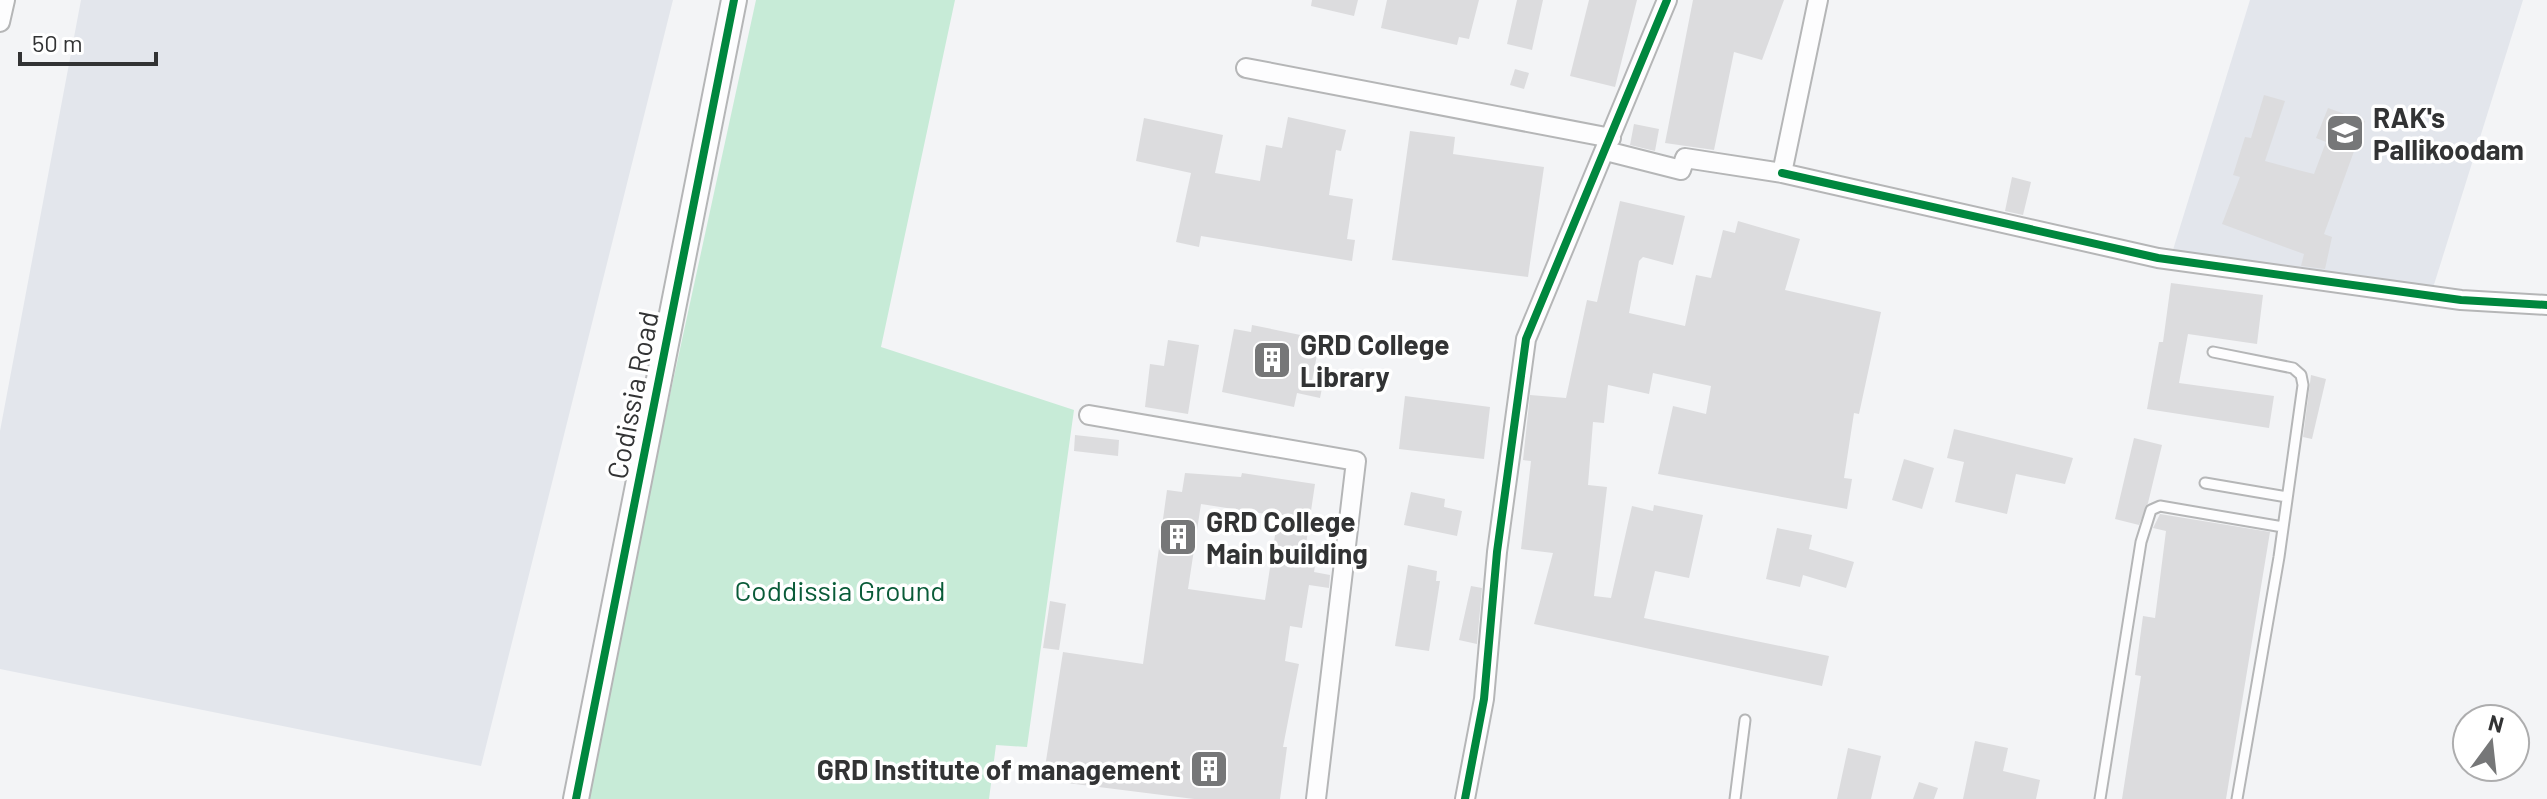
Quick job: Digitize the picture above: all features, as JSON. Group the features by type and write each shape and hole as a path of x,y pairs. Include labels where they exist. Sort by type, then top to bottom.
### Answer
{"street":[{"path":"0,22 5,0"},
{"name":"Codissia Road","path":"576,799 734,0"},
{"path":"1465,799 1484,699 1497,552 1526,339 1667,0"},
{"path":"1782,173 1818,0"},
{"path":"1246,68 1608,145 1681,170 1685,158 1782,173 2158,258 2461,300 2547,305"},
{"path":"1089,415 1356,461 1316,799"}],"lane":[{"path":"2213,352 2293,368 2301,375 2283,527 2237,799"},
{"path":"2205,483 2287,497"},
{"path":"2100,799 2141,542 2151,510 2160,506 2283,527"},
{"path":"1735,799 1745,720"}],"shaded area":[{"path":"81,0 673,0 481,766 0,669 0,431"},
{"name":"RAK's Pallikoodam","path":"2250,0 2523,0 2427,307 2168,266"}],"green space":[{"name":"Coddissia Ground","path":"756,0 955,0 881,347 1074,410 1027,747 996,745 989,799 587,799 648,496"}],"building":[{"path":"1312,0 1358,0 1354,16 1311,6"},
{"path":"1387,0 1479,0 1469,39 1459,37 1457,45 1381,28"},
{"path":"1517,0 1543,0 1532,50 1507,44"},
{"path":"1589,0 1637,0 1615,87 1570,76"},
{"path":"1693,0 1784,0 1762,60 1734,52 1714,150 1665,143"},
{"path":"1515,69 1529,73 1524,89 1510,85"},
{"path":"2264,95 2285,101 2265,161 2298,170 2314,174 2326,142 2316,138 2328,108 2365,121 2324,234 2332,237 2325,269 2301,266 2304,254 2222,224 2240,177 2233,175 2245,137 2251,138"},
{"path":"1288,117 1346,130 1341,151 1336,150 1329,195 1353,199 1347,239 1355,240 1352,261 1201,236 1199,247 1176,242 1191,173 1136,161 1144,118 1223,135 1215,173 1260,181 1266,145 1282,148"},
{"path":"1634,124 1659,129 1655,151 1630,145"},
{"path":"1410,131 1455,137 1453,154 1544,167 1528,277 1392,260"},
{"path":"2012,177 2031,182 2023,215 2005,211"},
{"path":"1620,201 1685,216 1673,265 1643,257 1639,261 1629,313 1685,326 1696,275 1711,278 1723,230 1735,233 1738,221 1800,239 1785,290 1881,312 1859,414 1854,413 1844,478 1852,479 1847,509 1658,474 1673,406 1706,414 1711,386 1653,373 1649,394 1608,385 1604,423 1593,422 1588,485 1607,487 1594,596 1611,598 1632,506 1653,511 1654,505 1703,515 1689,578 1655,571 1644,618 1829,656 1822,686 1534,624 1553,553 1521,549 1531,461 1523,460 1530,395 1566,398 1587,300 1597,302"},
{"path":"2171,283 2263,295 2257,344 2188,334 2179,383 2274,396 2269,428 2147,409 2159,342 2163,342"},
{"name":"GRD College Library","path":"1252,325 1320,339 1312,381 1323,383 1320,398 1297,393 1294,407 1222,392 1234,329 1251,332"},
{"path":"1168,340 1199,345 1188,414 1145,407 1150,364 1164,366"},
{"path":"2311,375 2326,379 2312,439 2303,437"},
{"path":"1405,396 1490,407 1484,459 1399,449"},
{"path":"1954,429 2073,458 2065,484 2016,474 2007,514 1955,502 1964,462 1947,458"},
{"path":"1075,435 1119,440 1118,456 1074,451"},
{"path":"2134,438 2162,445 2148,503 2139,525 2115,519"},
{"path":"1904,459 1934,468 1922,509 1892,500"},
{"path":"1185,473 1241,477 1242,473 1315,484 1304,558 1316,560 1314,572 1330,575 1329,588 1309,585 1302,628 1290,626 1285,661 1299,664 1283,747 1287,747 1280,799 1194,799 1043,780 1063,652 1143,664 1167,490 1182,492","holes":["1201,504 1278,516 1265,600 1188,589"]},
{"path":"1411,492 1445,499 1444,507 1462,511 1457,536 1404,525"},
{"path":"2160,514 2270,532 2226,799 2122,799 2141,676 2135,675 2143,616 2155,618 2166,531 2153,528"},
{"path":"1777,528 1812,535 1809,549 1854,562 1846,588 1803,575 1800,587 1766,579"},
{"path":"1408,565 1437,571 1436,581 1440,581 1429,651 1395,646"},
{"path":"1471,586 1482,588 1477,644 1459,640"},
{"path":"1050,601 1066,604 1059,650 1043,648"},
{"path":"1975,741 2008,748 2003,771 2040,780 2036,799 1963,799"},
{"path":"1848,748 1881,756 1871,799 1837,799"},
{"path":"1919,782 1938,788 1934,799 1913,799"}],"cycle path":[{"path":"576,799 734,0"},
{"path":"1465,799 1484,699 1497,552 1526,339 1667,0"},
{"path":"1782,173 2158,258 2461,300 2547,305"}],"place":[{"name":"RAK's Pallikoodam","path":"2345,133"},
{"name":"GRD College Library","path":"1272,360"},
{"name":"GRD College Main building","path":"1178,537"},
{"name":"GRD Institute of management","path":"1209,769"}]}
